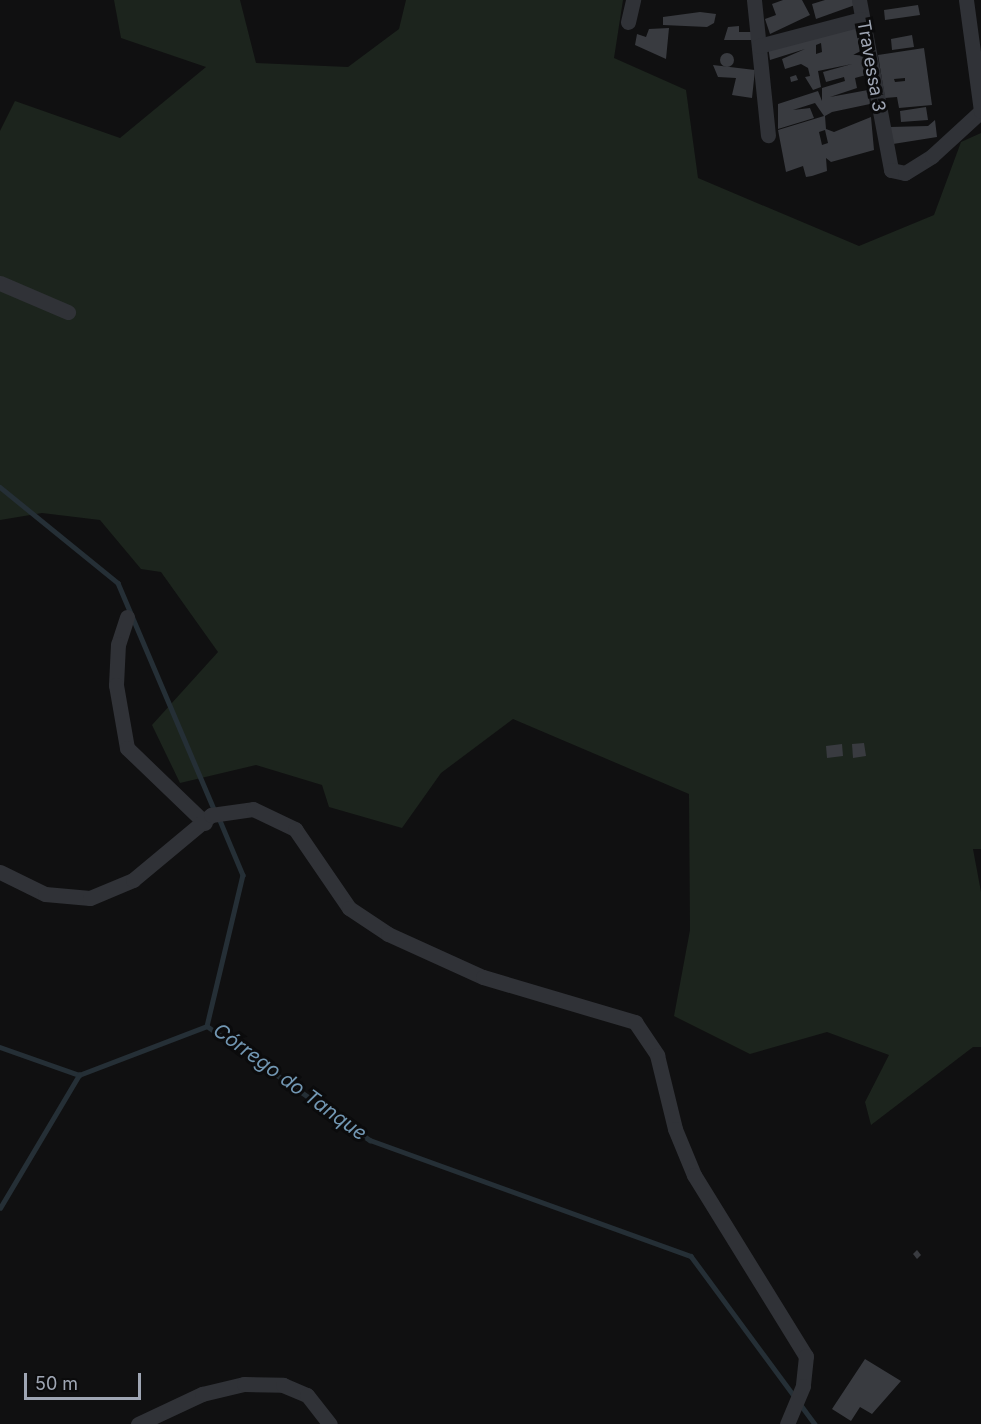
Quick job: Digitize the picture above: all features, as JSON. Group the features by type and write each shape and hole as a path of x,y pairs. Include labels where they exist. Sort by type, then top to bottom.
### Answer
{"street":[{"path":"628,22 633,0"},
{"path":"754,0 768,135"},
{"name":"Travessa 3","path":"859,0 882,133 891,170 905,173 980,111"},
{"path":"966,0 980,111"},
{"path":"759,46 862,19"},
{"path":"0,284 68,312"},
{"path":"127,616 118,644 116,685 127,748 208,819"},
{"path":"0,872 45,894 90,898 133,880 208,819 253,809 295,829 349,908 388,934 483,977 627,1017 643,1029 657,1055 675,1129 694,1175 798,1337 806,1356 803,1386 787,1424"},
{"path":"138,1424 202,1394 244,1384 283,1385 307,1395 330,1424"}],"shaded area":[{"path":"114,0 240,0 256,63 348,67 399,29 406,0 623,0 614,58 686,90 698,178 859,246 934,215 961,142 981,133 981,849 973,849 981,892 981,1047 973,1047 871,1125 865,1102 889,1055 827,1032 750,1054 674,1016 690,930 689,794 513,719 441,773 402,828 329,807 322,785 256,765 180,783 152,725 218,652 161,572 141,569 100,520 42,513 0,520 0,131 15,101 120,138 206,67 121,38"}],"building":[{"path":"783,0 802,0 810,15 770,34 765,19 776,15 772,4"},
{"path":"825,0 854,0 855,5 816,19 812,4"},
{"path":"918,5 920,15 885,20 884,10"},
{"path":"700,12 716,14 714,23 707,27 663,25 663,17"},
{"path":"857,25 866,75 855,78 857,88 830,97 868,90 870,104 832,112 825,116 826,129 834,132 871,117 874,150 831,162 826,158 827,171 812,176 806,177 803,166 786,172 778,130 824,116 815,103 793,110 810,108 814,118 778,129 778,104 818,91 822,101 822,88 845,81 844,77 826,82 823,72 852,64 818,71 821,87 813,90 805,77 810,76 808,68 801,64 785,69 782,59 805,49 770,60 768,46","holes":["821,43 822,52 816,54 816,45","825,130 828,143 822,145 819,132"]},
{"path":"739,26 739,32 751,32 752,40 724,40 728,27"},
{"path":"669,28 666,59 635,45 637,34 646,37 649,29"},
{"path":"912,35 914,47 892,50 891,39"},
{"path":"924,48 932,105 899,108 897,97 885,98 878,55","holes":["905,78 905,81 895,82 894,79"]},
{"path":"727,53 732,55 734,60 732,65 727,67 722,65 720,60 722,55"},
{"path":"713,65 755,70 752,98 732,95 736,78 718,77"},
{"path":"796,75 798,80 791,82 790,77"},
{"path":"926,107 928,120 901,122 900,111"},
{"path":"935,120 937,137 893,144 890,127 928,126"},
{"path":"864,743 866,756 853,758 852,744"},
{"path":"842,744 843,756 827,758 826,746"},
{"path":"917,1250 921,1255 917,1259 913,1254"},
{"path":"865,1359 901,1381 872,1414 860,1407 851,1421 832,1409"}],"waterway":[{"name":"Córrego do Tanque","path":"0,487 118,583 215,811"},
{"name":"Córrego do Tanque","path":"219,818 243,875 207,1026 370,1140 691,1256 815,1424"},
{"path":"0,1047 79,1075 207,1026"},
{"path":"0,1208 79,1075"}]}
